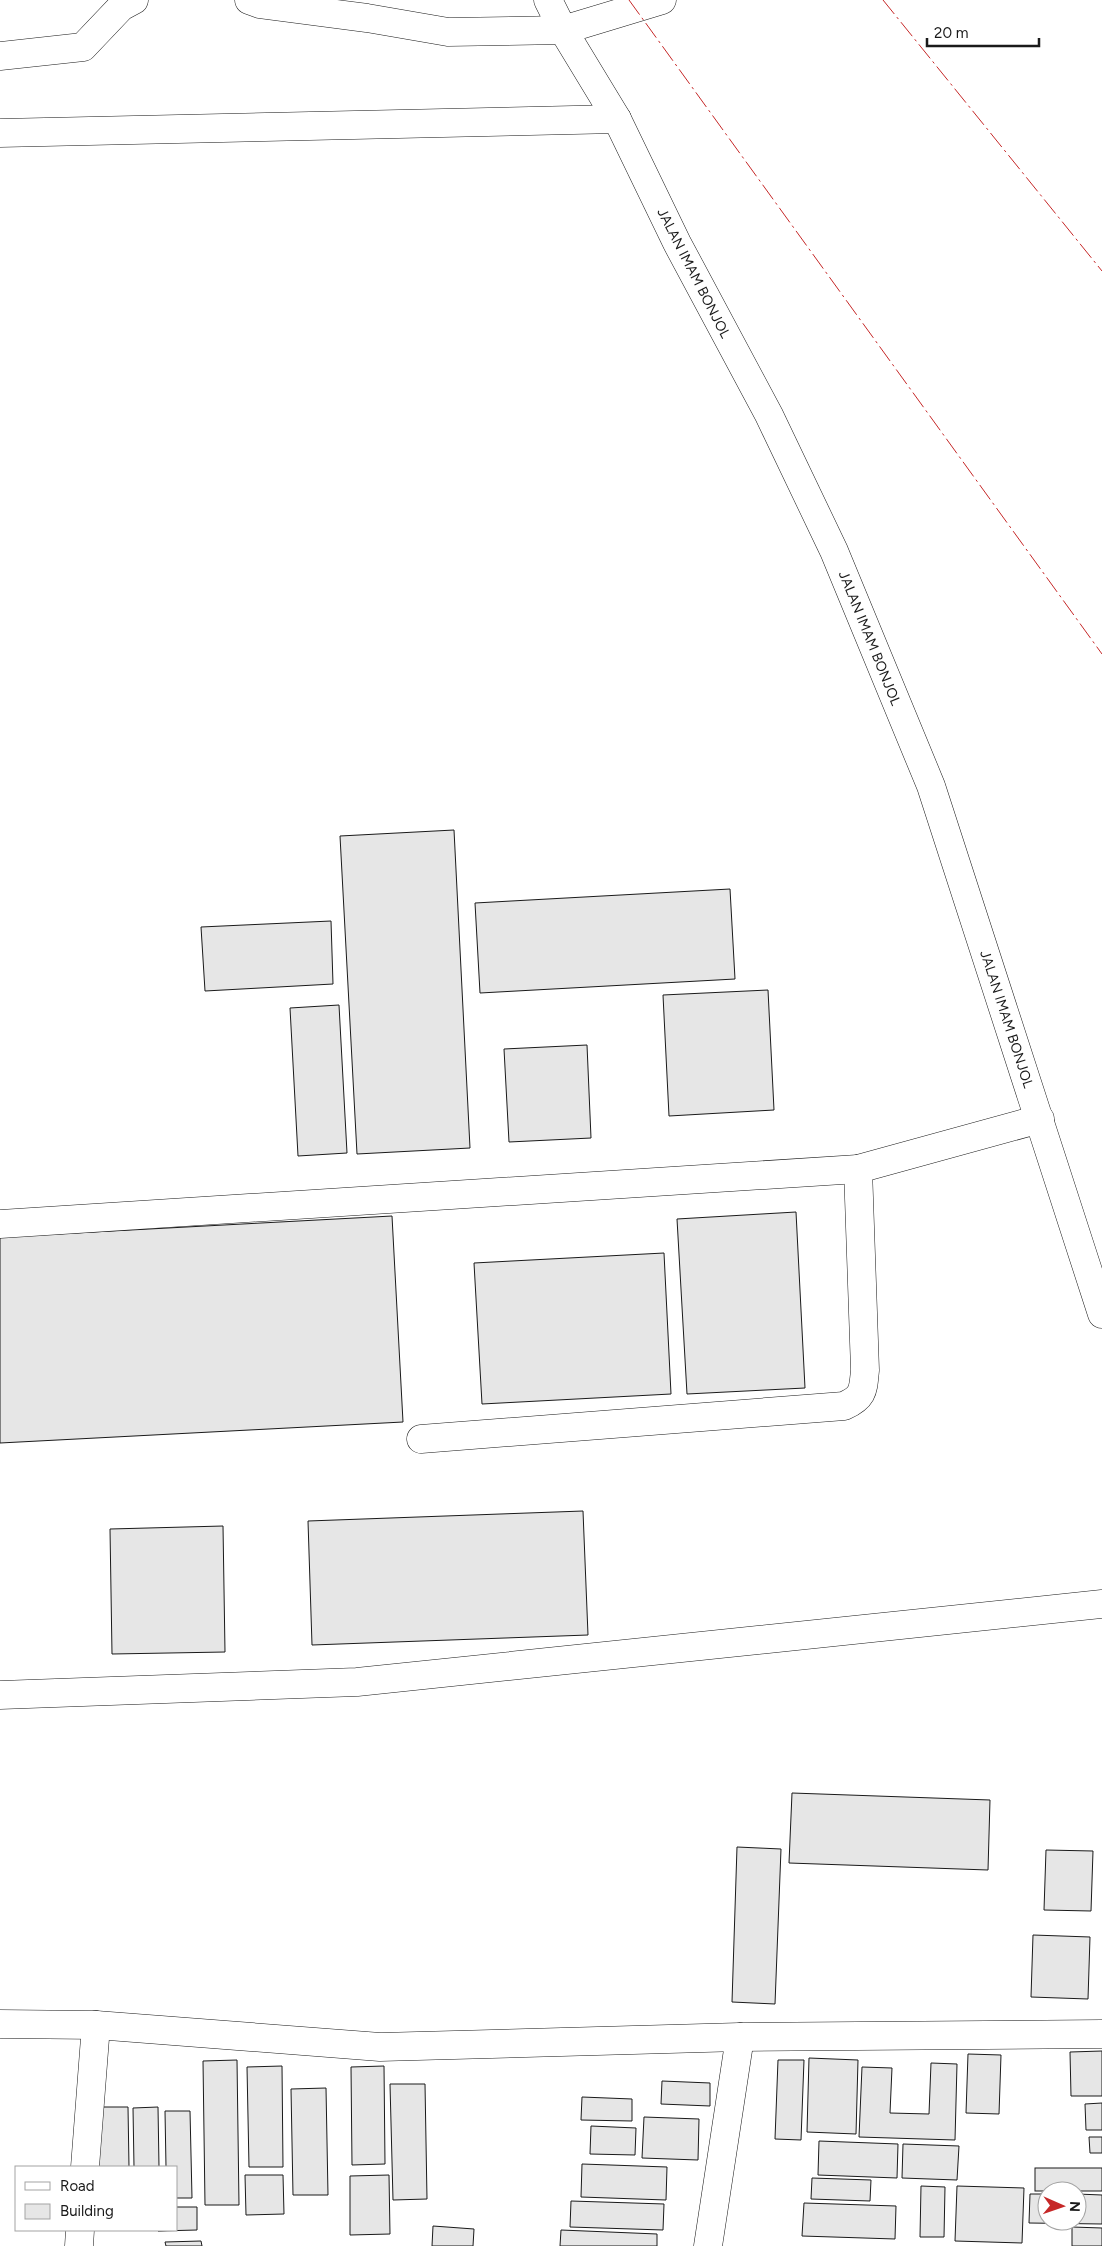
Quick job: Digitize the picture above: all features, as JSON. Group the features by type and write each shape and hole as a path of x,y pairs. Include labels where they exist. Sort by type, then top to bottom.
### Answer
{"street":[{"path":"0,56 83,47 121,7 134,0"},
{"path":"249,0 260,4 367,18 448,32 563,30 662,0"},
{"name":"JALAN IMAM BONJOL","path":"548,0 563,30 616,119 677,243 769,416 834,551 930,786 1102,1314"},
{"path":"0,133 616,119"},
{"path":"0,1224 858,1169 1040,1119"},
{"path":"421,1439 844,1406 856,1401 862,1394 866,1370 858,1169"},
{"path":"0,1695 357,1682 1102,1604"},
{"path":"0,2024 96,2025 380,2047 740,2036 1102,2034"},
{"path":"85,2166 96,2025"},
{"path":"708,2246 740,2036"},
{"path":"79,2246 80,2231"}],"building":[{"path":"454,830 470,1148 357,1154 340,836"},
{"path":"730,889 735,979 480,993 475,903"},
{"path":"331,921 333,984 205,991 201,927"},
{"path":"768,990 774,1110 669,1116 663,995"},
{"path":"339,1005 347,1153 298,1156 290,1008"},
{"path":"587,1045 591,1138 509,1142 504,1049"},
{"path":"796,1212 805,1388 687,1394 677,1219"},
{"path":"392,1216 403,1422 0,1443 0,1237"},
{"path":"664,1253 671,1394 482,1404 474,1263"},
{"path":"583,1511 588,1635 312,1645 308,1521"},
{"path":"223,1526 225,1652 112,1654 110,1529"},
{"path":"792,1793 990,1800 988,1870 789,1863"},
{"path":"737,1847 781,1849 775,2004 732,2002"},
{"path":"1046,1850 1093,1851 1091,1911 1044,1910"},
{"path":"1033,1935 1090,1937 1088,1999 1031,1997"},
{"path":"1102,2051 1102,2096 1071,2096 1070,2052"},
{"path":"968,2054 1001,2055 999,2114 966,2113"},
{"path":"809,2058 858,2060 856,2134 807,2132"},
{"path":"237,2060 239,2205 205,2205 203,2061"},
{"path":"778,2060 804,2060 801,2140 775,2139"},
{"path":"931,2063 957,2064 955,2140 859,2137 862,2067 892,2068 890,2113 929,2114"},
{"path":"282,2066 283,2167 249,2167 247,2067"},
{"path":"384,2066 385,2164 352,2165 351,2067"},
{"path":"662,2081 710,2083 710,2106 661,2104"},
{"path":"390,2084 425,2084 427,2199 393,2200"},
{"path":"326,2088 328,2195 293,2195 291,2089"},
{"path":"582,2097 632,2099 632,2121 581,2120"},
{"path":"1102,2103 1102,2130 1086,2130 1085,2104"},
{"path":"95,2107 128,2107 129,2166 95,2166"},
{"path":"158,2107 159,2166 134,2166 133,2108"},
{"path":"165,2111 190,2111 192,2198 178,2198 178,2166 166,2166"},
{"path":"644,2117 699,2119 698,2160 642,2158"},
{"path":"591,2126 636,2128 635,2155 590,2154"},
{"path":"1089,2137 1102,2137 1102,2153 1090,2153"},
{"path":"819,2141 898,2144 897,2178 818,2175"},
{"path":"903,2144 959,2146 957,2180 902,2178"},
{"path":"582,2164 667,2167 666,2200 581,2197"},
{"path":"1035,2168 1102,2168 1102,2191 1087,2191 1087,2181 1037,2181 1037,2191 1035,2191"},
{"path":"245,2175 283,2175 284,2214 246,2215"},
{"path":"389,2175 390,2234 350,2235 350,2176"},
{"path":"812,2178 871,2180 870,2201 811,2199"},
{"path":"921,2186 945,2187 944,2237 920,2237"},
{"path":"957,2186 1024,2188 1022,2243 955,2241"},
{"path":"1030,2194 1037,2194 1037,2223 1029,2223"},
{"path":"1087,2194 1102,2195 1102,2224 1087,2224"},
{"path":"571,2201 664,2204 663,2230 570,2227"},
{"path":"804,2203 896,2206 895,2239 802,2236"},
{"path":"178,2207 197,2207 197,2230 178,2230"},
{"path":"433,2226 474,2229 473,2246 432,2246"},
{"path":"1087,2228 1102,2228 1102,2246 1072,2246 1072,2231 1087,2231"},
{"path":"561,2230 657,2234 657,2246 560,2246"},
{"path":"201,2241 202,2246 166,2246 165,2242"}],"power":[{"path":"629,0 1102,654"},
{"path":"883,0 1102,271"}]}
